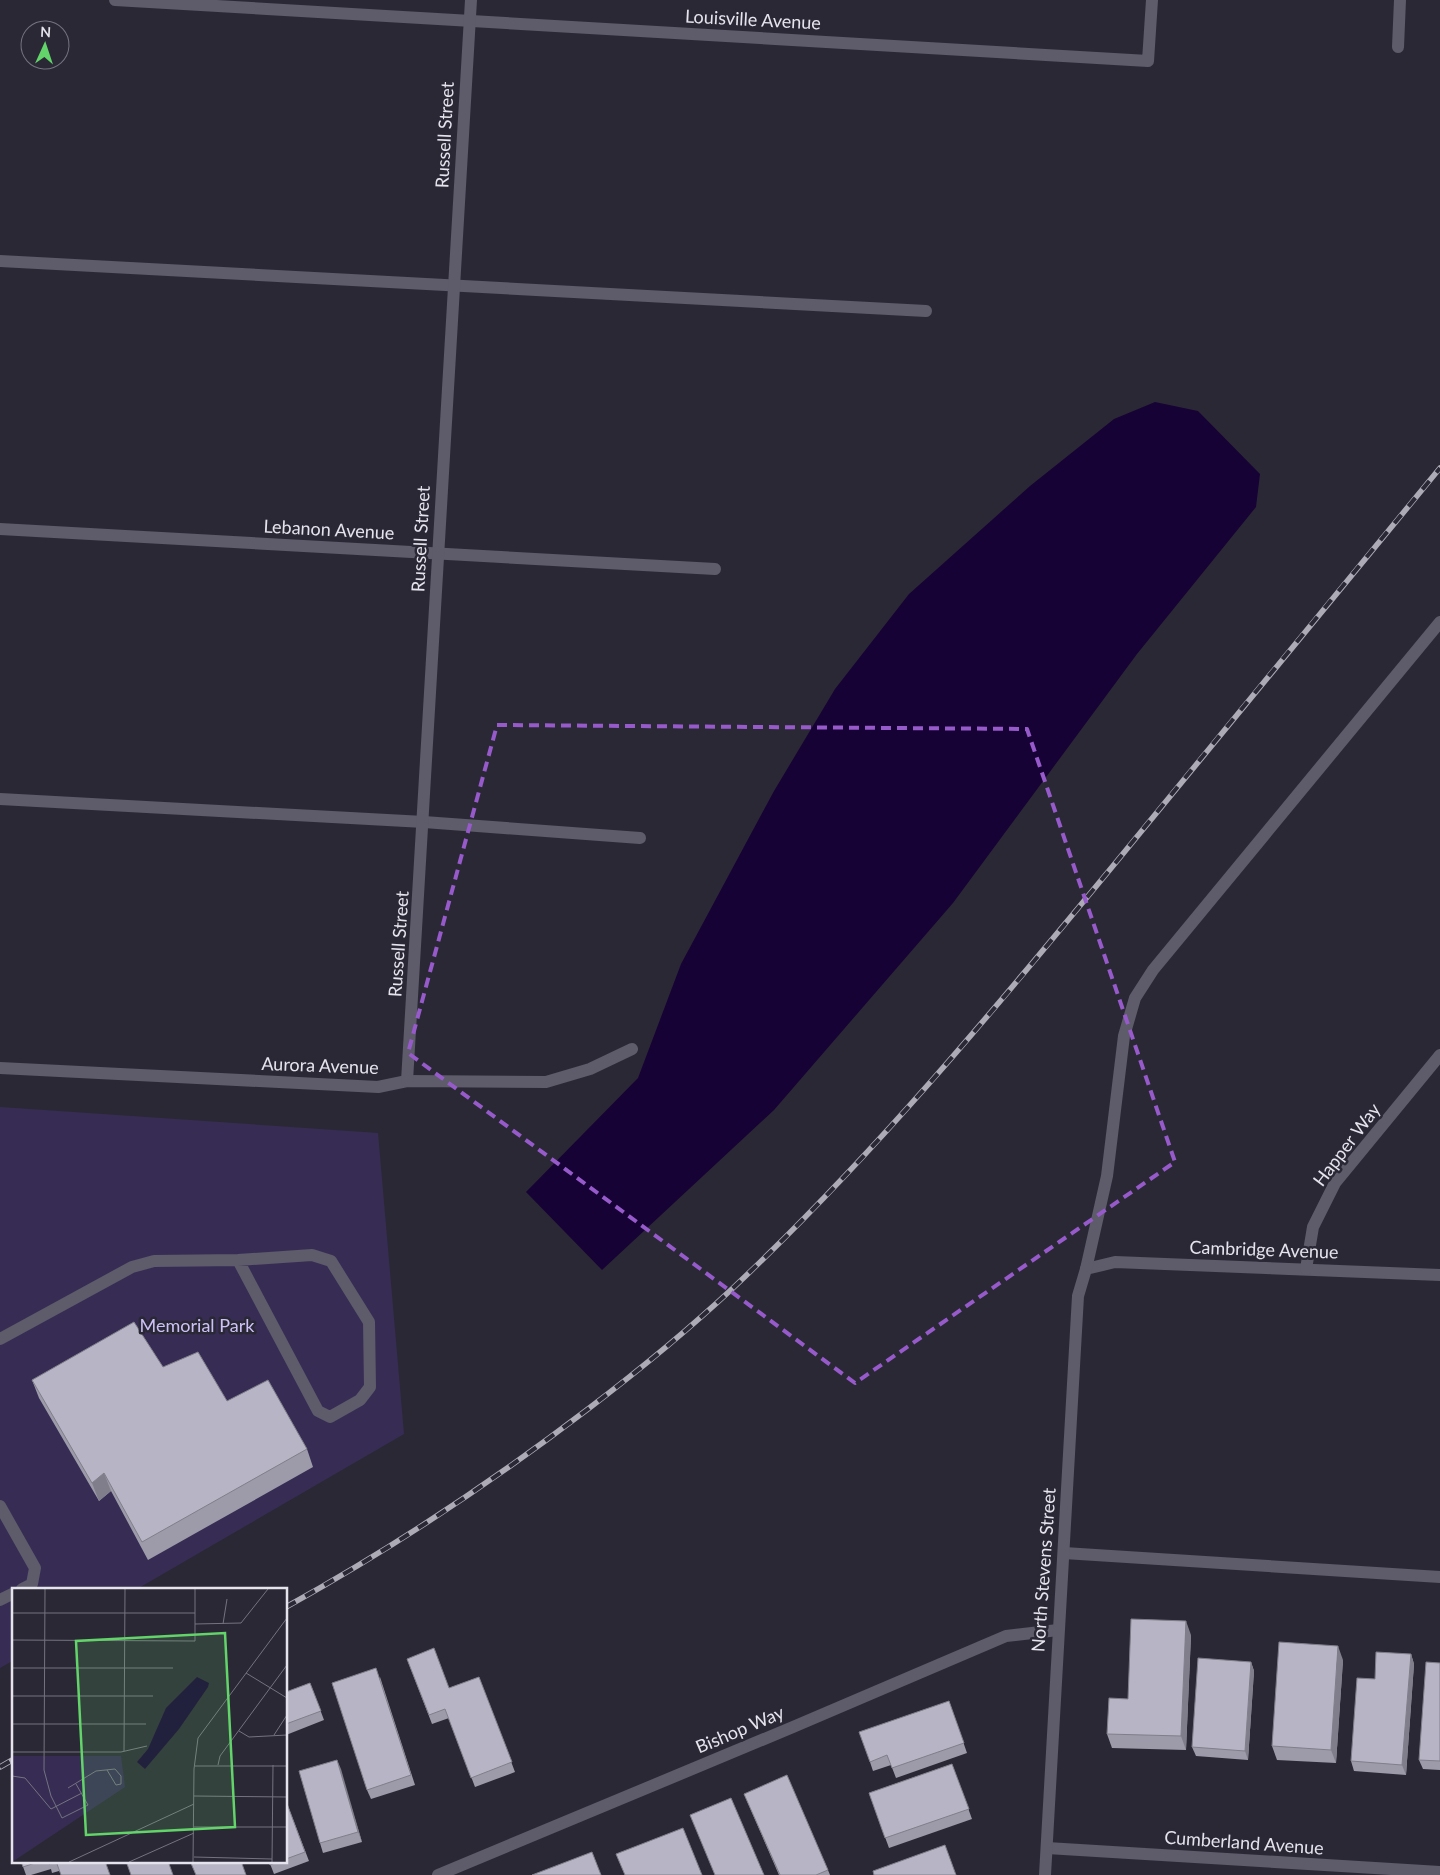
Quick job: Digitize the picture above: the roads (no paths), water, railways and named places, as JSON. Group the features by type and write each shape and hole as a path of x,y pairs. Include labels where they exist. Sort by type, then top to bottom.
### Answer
{"street":[{"name":"Louisville Avenue","path":"115,0 1148,61 1152,0"},
{"name":"Russell Street","path":"407,1081 424,822 471,0"},
{"path":"1398,47 1400,0"},
{"path":"0,261 926,311"},
{"name":"Lebanon Avenue","path":"0,529 715,569"},
{"name":"North Stevens Street","path":"1045,1875 1078,1296 1107,1176 1124,1036 1135,998 1152,970 1440,622"},
{"path":"0,799 424,822 640,838"},
{"name":"Aurora Avenue","path":"0,1068 378,1087 407,1081 546,1082 590,1069 632,1049"},
{"name":"Happer Way","path":"1306,1269 1314,1227 1335,1183 1440,1054"},
{"path":"0,1338 132,1267 154,1261 238,1260 312,1255 332,1261 369,1322 370,1387 360,1400 330,1417 318,1412 238,1260"},
{"name":"Cambridge Avenue","path":"1086,1269 1115,1262 1440,1275"},
{"path":"0,1506 35,1568 32,1584 24,1588"},
{"path":"1064,1553 1440,1577"},
{"path":"0,1600 12,1594"},
{"name":"Bishop Way","path":"438,1875 1006,1636 1058,1630"},
{"name":"Cumberland Avenue","path":"1046,1848 1440,1872"}],"railway":[{"path":"288,1606 364,1562 440,1514 552,1436 680,1335 785,1238 884,1134 1025,972 1440,468"},
{"path":"0,1767 12,1760"}],"park label":[{"name":"Memorial Park","path":"197,1326"}]}
